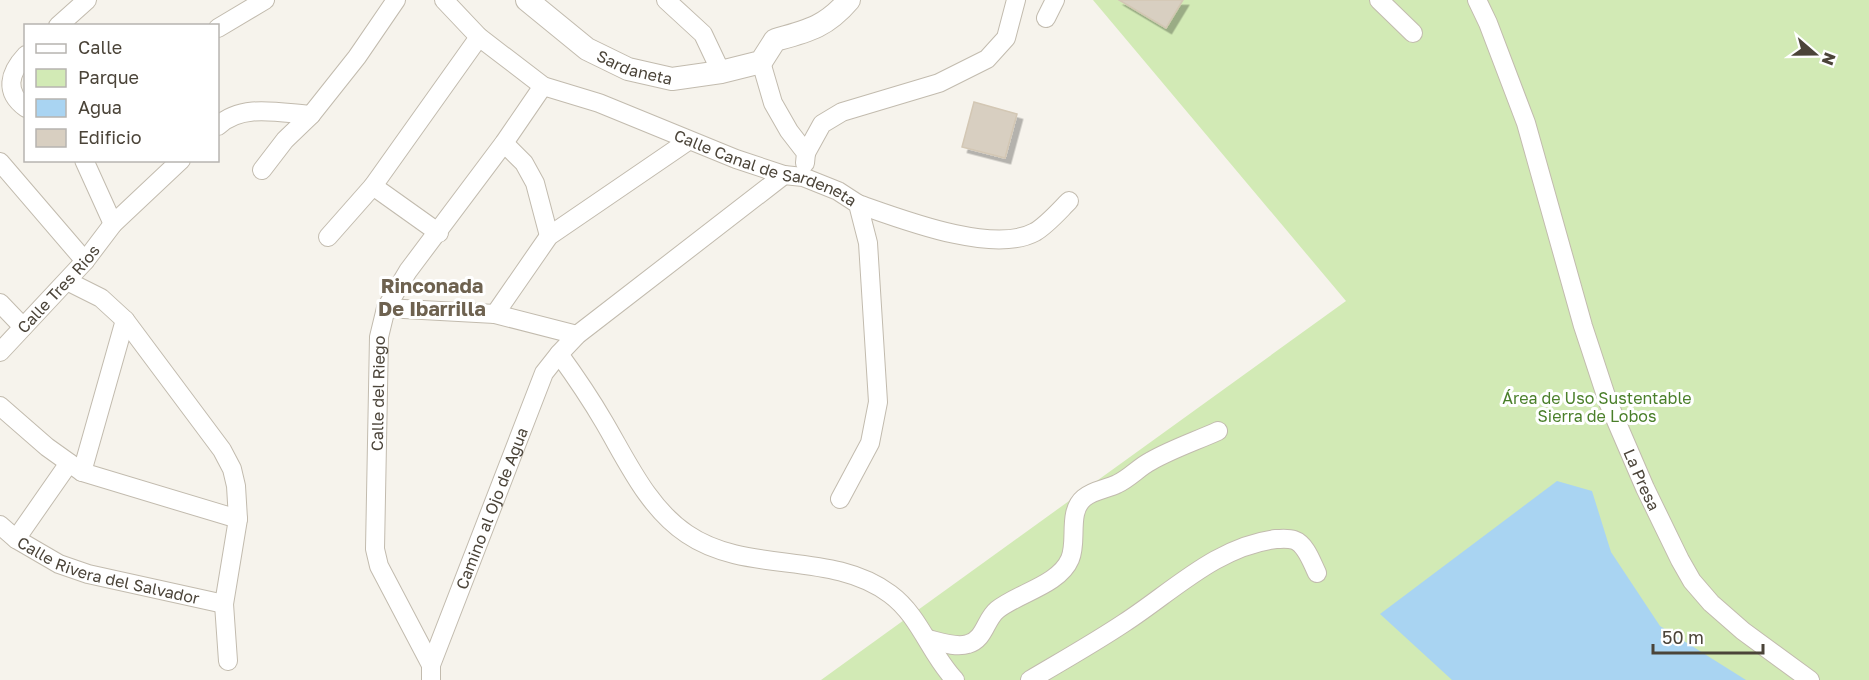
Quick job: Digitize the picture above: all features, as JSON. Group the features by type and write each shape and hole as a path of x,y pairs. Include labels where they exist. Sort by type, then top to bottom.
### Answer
{"street":[{"path":"60,24 87,0"},
{"path":"219,27 265,0"},
{"path":"262,170 285,140 311,116 357,57 396,0"},
{"name":"Calle Canal de Sardeneta","path":"444,0 479,37 543,86 599,103 688,141 784,175 803,177 838,190 858,204 868,243 878,402 870,443 840,499"},
{"name":"Sardaneta","path":"527,0 587,49 628,69 672,79 721,72 761,62"},
{"path":"666,0 703,34 721,72"},
{"path":"806,153 789,131 773,103 761,62 775,40 818,27 838,12 849,0"},
{"path":"803,177 806,153 822,124 842,112 939,83 987,59 1006,38 1016,0"},
{"path":"1046,18 1055,0"},
{"path":"1379,0 1413,33"},
{"name":"La Presa","path":"1477,0 1526,123 1582,326 1608,402 1645,488 1680,560 1692,580 1711,603 1743,631 1810,680"},
{"path":"328,237 373,186 479,37"},
{"path":"21,105 10,85 12,74 18,62 24,57"},
{"name":"Calle del Riego","path":"431,673 379,566 375,549 379,336 386,308 408,271 439,233 543,86"},
{"path":"219,125 233,116 250,111 311,116"},
{"path":"495,314 549,236 688,141"},
{"path":"504,143 524,163 535,183 549,236"},
{"path":"0,162 85,261"},
{"path":"85,162 113,224"},
{"name":"Calle Tres Rios","path":"0,352 85,261 113,224 179,162"},
{"name":"Camino al Ojo de Agua","path":"431,673 544,373 578,335 784,175"},
{"path":"373,186 439,233"},
{"path":"858,204 933,230 1003,241 1035,232 1069,201"},
{"path":"67,281 101,298 125,320 222,450 232,469 236,486 238,519 224,604 228,662"},
{"path":"0,303 23,327"},
{"path":"386,308 495,314 578,335"},
{"path":"16,539 75,468 125,320"},
{"path":"559,354 583,385 640,483 667,519 708,547 729,554 844,573 871,583 889,593 904,606 928,639 945,669 955,680"},
{"path":"0,406 28,432 75,468 238,519"},
{"path":"928,639 957,645 968,645 977,640 994,612 1065,569 1071,557 1076,514 1084,498 1118,483 1150,461 1218,431"},
{"name":"Calle Rivera del Salvador","path":"0,525 16,539 59,564 88,574 224,604"},
{"path":"1030,680 1094,642 1214,560 1244,546 1261,541 1292,539 1299,542 1306,551 1317,573"}],"green space":[{"name":"Área de Uso Sustentable Sierra de Lobos","path":"1093,0 1869,0 1869,680 821,680 1346,301"}],"water":[{"path":"1557,481 1592,491 1611,552 1660,626 1746,680 1452,680 1380,614"}],"building":[{"path":"1119,0 1183,0 1166,28"},
{"path":"974,102 1017,114 1005,158 962,147"}],"district":[{"name":"Rinconada De Ibarrilla","path":"432,298"}]}
